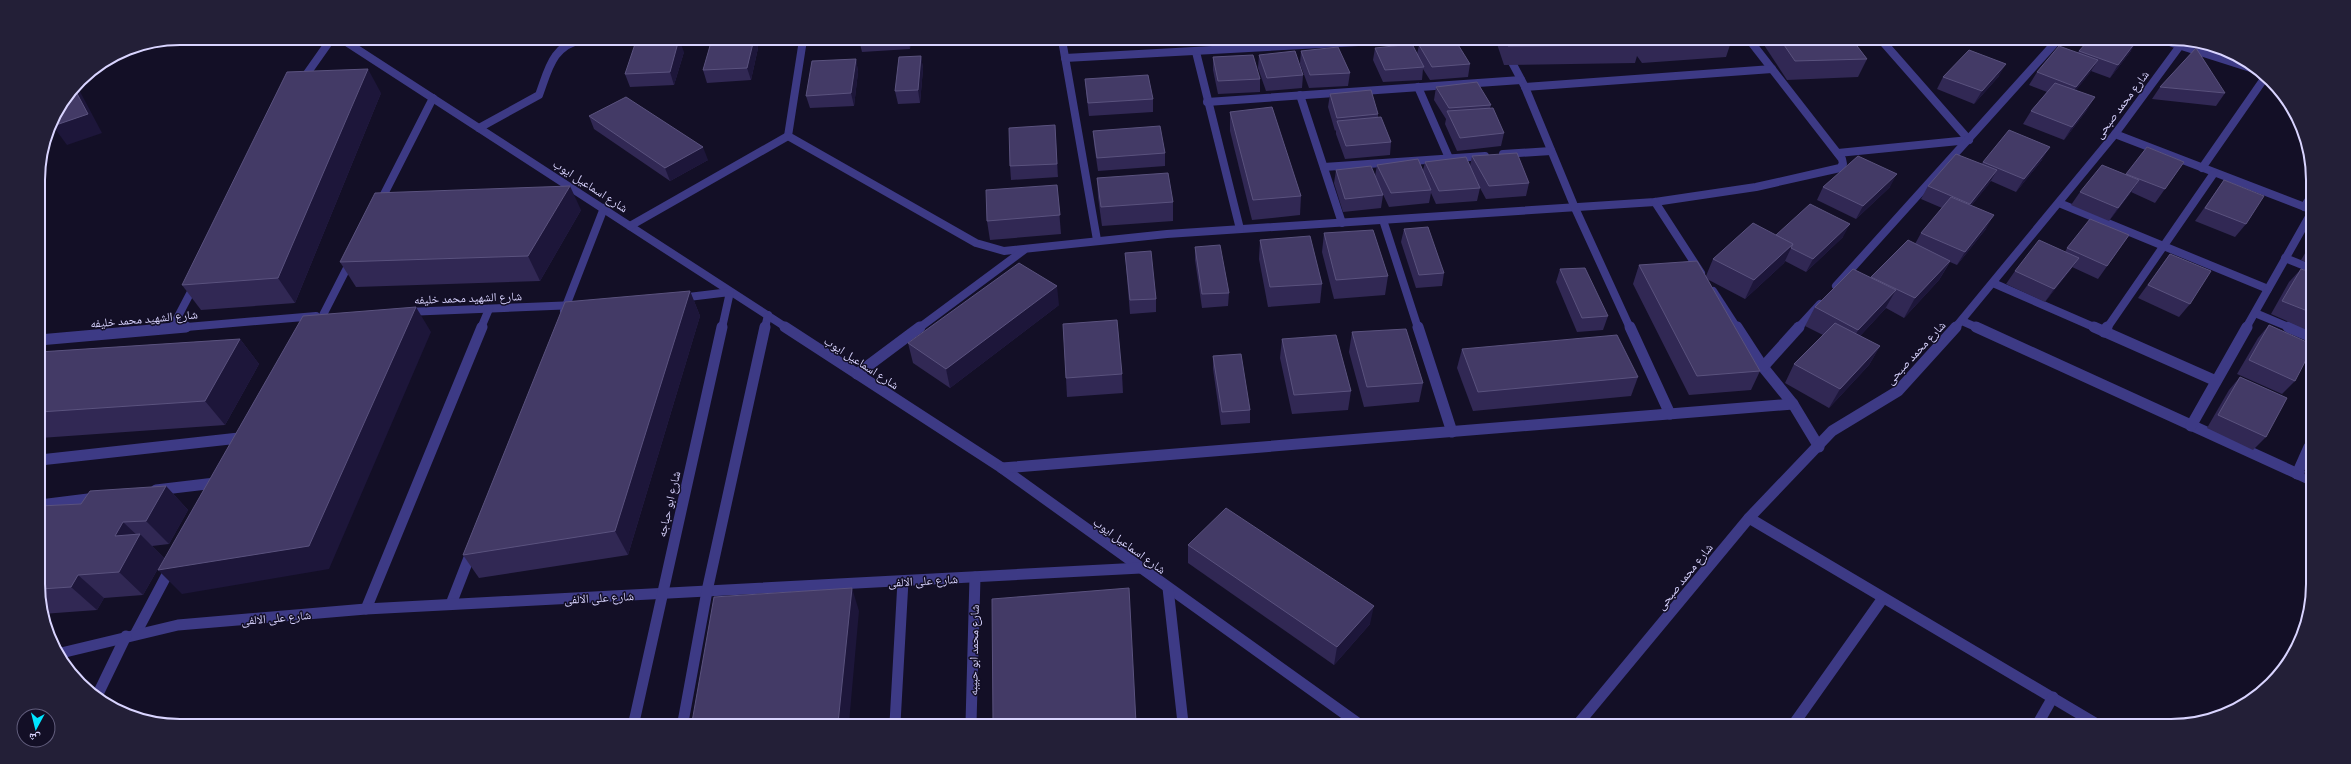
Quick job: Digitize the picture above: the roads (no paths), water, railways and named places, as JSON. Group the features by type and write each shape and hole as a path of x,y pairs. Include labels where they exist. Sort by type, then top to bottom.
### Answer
{"street":[{"path":"298,88 327,45"},
{"name":"شارع اسماعيل ايوب","path":"351,45 604,208 730,292 768,315 1002,468 1352,719"},
{"path":"478,128 539,95 556,51 565,45"},
{"path":"788,136 802,45"},
{"path":"1063,45 1097,240"},
{"path":"1224,45 1225,50"},
{"path":"1065,58 1196,52 1291,45"},
{"path":"1503,45 1523,84 1575,208 1670,414"},
{"path":"788,136 976,243 1004,252 1097,240 1240,229 1655,202 1756,187 1840,168 1843,164 1838,153 1753,45"},
{"path":"1886,45 1969,140"},
{"path":"1763,367 1969,140 2052,45"},
{"name":"شارع محمد صبحى","path":"1582,719 1748,518 1819,447 1832,431 1863,414 1898,391 1962,321 2115,134 2177,45"},
{"path":"2183,46 2242,65"},
{"path":"1196,52 1207,102 1240,229"},
{"path":"1207,102 1418,87 1523,84 1772,69"},
{"path":"2202,168 2263,81"},
{"path":"1418,87 1449,158"},
{"path":"1300,95 1342,223"},
{"path":"374,214 385,201 433,98"},
{"path":"2115,134 2214,172 2306,210"},
{"path":"630,226 788,136"},
{"path":"1838,153 1969,140"},
{"path":"1324,167 1551,151"},
{"path":"2104,332 2214,172"},
{"path":"578,201 593,201"},
{"path":"1655,202 1763,367 1793,404 1819,447"},
{"path":"2059,203 2268,289"},
{"path":"560,320 604,208"},
{"path":"2191,426 2285,258 2306,215"},
{"path":"1383,220 1452,432"},
{"path":"857,374 1025,249"},
{"name":"شارع الشهيد محمد خليفه","path":"45,339 327,315 354,254"},
{"path":"2285,258 2306,266"},
{"path":"172,328 201,273"},
{"path":"1993,283 2216,382"},
{"path":"666,299 730,292"},
{"name":"شارع ابو حباجه","path":"635,719 661,594 730,292"},
{"name":"شارع الشهيد محمد خليفه","path":"394,312 589,304"},
{"path":"366,609 489,309"},
{"path":"2255,313 2306,335"},
{"path":"685,719 707,591 768,315"},
{"path":"298,330 305,317"},
{"path":"1962,321 2306,478"},
{"path":"1002,468 1793,404"},
{"path":"45,459 241,435 232,451"},
{"path":"2297,474 2306,454"},
{"path":"147,491 217,479 208,496"},
{"path":"45,504 109,496"},
{"path":"1748,518 2088,719"},
{"path":"451,604 476,539"},
{"path":"99,692 176,558"},
{"name":"شارع على الالفى","path":"63,652 178,625 366,609 1141,568"},
{"name":"شارع محمد ابو حبيبه","path":"971,719 975,577"},
{"path":"895,719 903,581"},
{"path":"1168,588 1182,719"},
{"path":"1797,719 1883,598"},
{"path":"2041,719 2053,698"}]}
